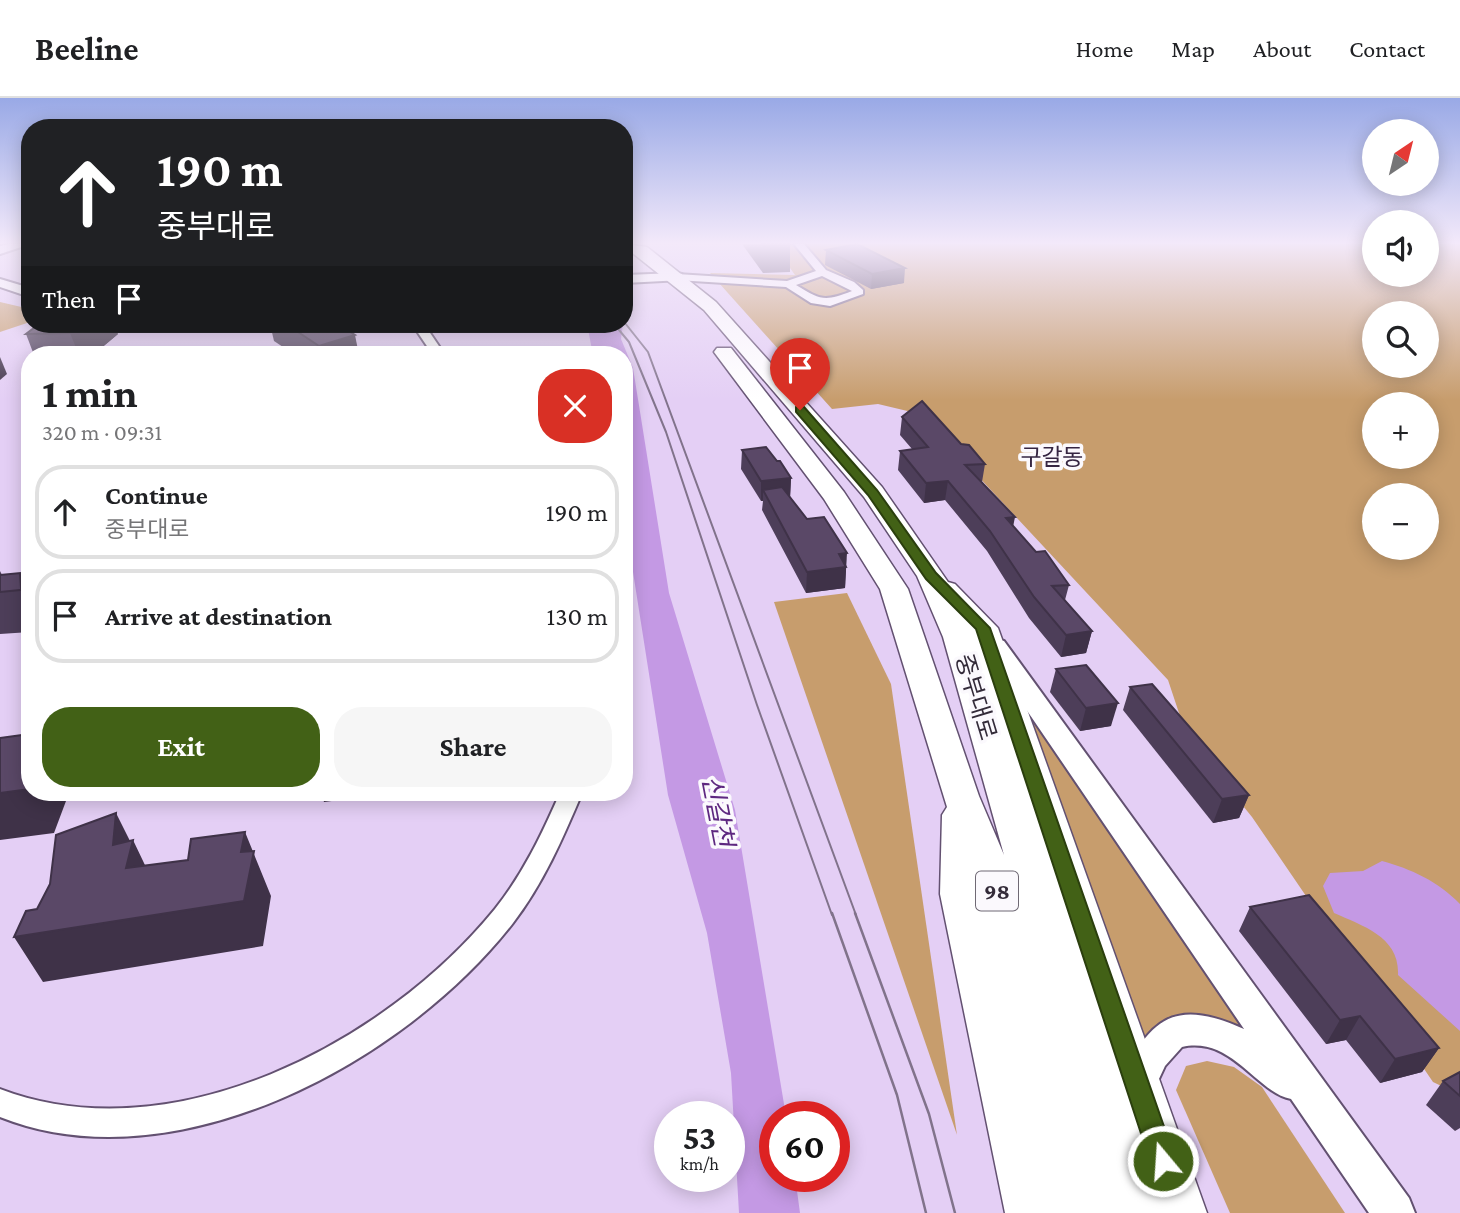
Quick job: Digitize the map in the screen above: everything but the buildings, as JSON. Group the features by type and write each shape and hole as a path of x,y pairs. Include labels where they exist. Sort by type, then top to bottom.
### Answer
{"main road":[{"name":"중부대로","path":"672,296 694,315 835,497 894,589 961,796 1000,897 1079,1213"},
{"name":"중부대로","path":"690,296 710,306 873,492 931,576 958,637 1130,1213"},
{"path":"931,576 983,628 1180,1213"},
{"path":"961,796 960,894 1032,1213"}],"street":[{"path":"807,296 815,301 830,303 848,296"},
{"path":"983,628 1394,1213"},
{"path":"0,1103 16,1110 82,1123 138,1123 221,1105 286,1083 346,1051 412,1006 453,970 523,890 552,838 568,801"},
{"path":"1138,1084 1155,1048 1176,1032 1199,1031 1238,1041 1273,1066 1325,1116"}],"shaded area":[{"path":"731,296 1460,296 1460,1095 1433,1082 1252,817 1187,737 1168,680 920,414 878,404 832,409"},
{"path":"0,302 21,307 21,325 0,332"},
{"path":"847,593 891,684 957,1135 774,602"},
{"path":"1007,674 1277,1061 1238,1032 1208,1018 1192,1015 1177,1016 1161,1023 1140,1040"},
{"path":"1207,1061 1234,1067 1262,1087 1345,1213 1230,1213 1176,1090 1186,1066"}],"water":[{"path":"589,333 622,333 624,346 591,346"},
{"name":"신갈천","path":"633,368 669,593 735,810 784,1101 759,1101 759,1192 797,1192 800,1213 739,1213 738,1192 745,1192 745,1101 733,1101 731,1073 707,933 668,795 633,572"},
{"path":"1382,861 1424,877 1460,904 1460,1031 1398,975 1393,951 1386,942 1368,928 1334,913 1323,886 1330,873 1363,871"}],"tram line":[{"path":"622,333 631,346"},
{"path":"633,333 648,352 856,915"},
{"path":"633,352 666,432 757,705 832,915"},
{"path":"832,913 897,1095 926,1213"},
{"path":"855,913 929,1114 955,1213"}],"district":[{"name":"구갈동","path":"1052,457"}],"route":[{"path":"800,410 873,492 931,576 983,628 1163,1161"}]}
